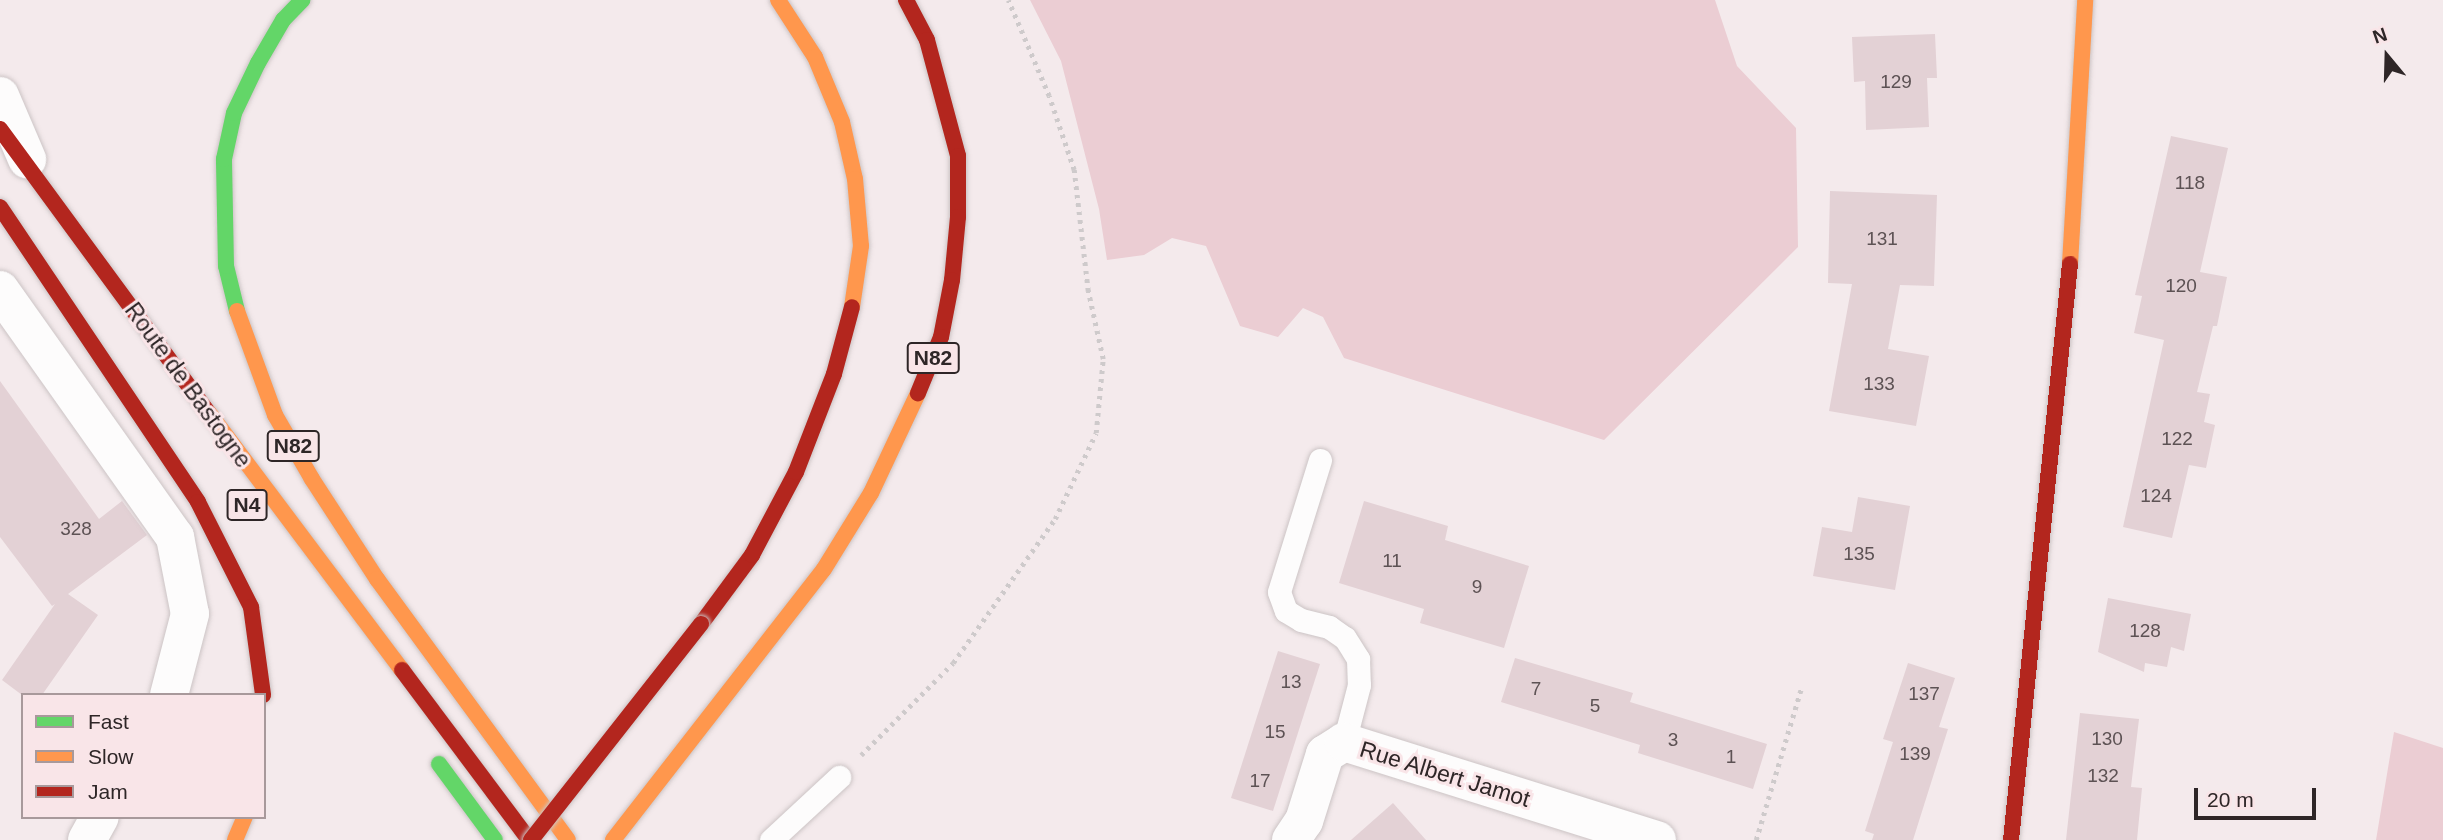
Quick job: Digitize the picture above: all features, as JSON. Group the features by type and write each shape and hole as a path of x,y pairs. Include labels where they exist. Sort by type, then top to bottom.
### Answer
{"main road":[{"name":"N82","path":"302,0 283,20 258,63 234,113 224,159 226,266 240,326 275,415 312,479 377,579 568,840"},
{"path":"530,840 701,624 752,555 806,448 834,374 851,314 860,246 855,179 842,122 815,57 778,0"},
{"name":"N82","path":"612,840 824,569 871,493 909,417 941,337 952,279 958,217 958,156 946,97 927,40 906,0"},
{"path":"2011,840 2073,234 2085,0"},
{"name":"Route de Bastogne","path":"0,129 530,840"},
{"path":"0,207 198,502 251,607 263,693"},
{"path":"432,754 495,840"},
{"path":"235,840 243,819"}],"street":[{"path":"0,96 35,177"},
{"path":"0,290 175,537 190,614 170,693"},
{"name":"Rue Albert Jamot","path":"1291,840 1304,821 1325,754 1343,742 1657,840"},
{"path":"87,840 99,819"}],"lane":[{"path":"1320,460 1279,592 1286,611 1301,620 1329,627 1345,638 1358,659 1359,685 1343,742"},
{"path":"771,840 839,777"}],"path":[{"path":"839,777 953,663 1055,519 1096,433 1103,359 1088,291 1074,170 1049,96 1008,0"},
{"path":"1756,840 1802,686"}],"shaded area":[{"path":"1030,0 1715,0 1737,66 1796,128 1798,247 1604,440 1344,358 1323,317 1303,308 1278,337 1240,326 1206,246 1172,238 1144,255 1107,260 1099,209 1061,61"},
{"path":"2394,732 2443,748 2443,840 2376,840"}],"building":[{"path":"1935,34 1937,78 1927,78 1929,127 1866,130 1865,81 1854,82 1852,37"},
{"path":"2171,136 2228,148 2200,272 2227,277 2217,326 2213,326 2197,392 2210,394 2204,422 2215,425 2206,468 2189,465 2172,538 2123,527 2164,340 2134,333 2142,296 2135,295"},
{"path":"1830,191 1937,195 1934,286 1900,285 1888,349 1929,356 1916,426 1829,411 1852,284 1828,283"},
{"path":"0,381 99,519 122,501 147,535 68,594 98,615 43,693 21,694 2,680 55,604 52,606 0,537"},
{"path":"1858,497 1910,506 1895,590 1813,576 1822,527 1852,532"},
{"path":"1364,501 1448,526 1445,540 1529,566 1504,648 1420,623 1424,609 1339,583"},
{"path":"2108,598 2191,614 2184,651 2171,647 2167,667 2145,663 2144,672 2098,652"},
{"path":"1278,651 1320,664 1273,811 1231,798"},
{"path":"1515,658 1633,693 1630,702 1767,744 1753,789 1638,753 1640,745 1501,702"},
{"path":"1908,663 1955,678 1939,727 1948,729 1913,840 1872,840 1874,834 1865,831 1893,742 1883,739"},
{"path":"2080,713 2139,719 2131,787 2142,788 2137,840 2066,840"},
{"path":"1393,803 1426,840 1351,840"}],"traffic: fast":[{"path":"237,311 226,266 224,159 234,113 258,63 283,20 302,0"},
{"path":"439,764 495,840"}],"traffic: slow":[{"path":"778,0 815,57 842,122 855,179 861,246 852,307"},
{"path":"2070,264 2085,0"},
{"path":"237,311 275,415 312,479 377,579 568,840"},
{"path":"613,840 824,569 871,493 918,393"},
{"path":"209,413 402,670"},
{"path":"235,840 244,819"}],"traffic: jam":[{"path":"906,0 927,40 958,156 958,217 952,280 941,337 918,393"},
{"path":"0,129 209,413"},
{"path":"0,207 198,502 251,607 263,693"},
{"path":"2011,840 2070,264"},
{"path":"701,624 752,555 796,472 834,374 852,307"},
{"path":"531,840 701,624"},
{"path":"402,670 529,840"}]}
